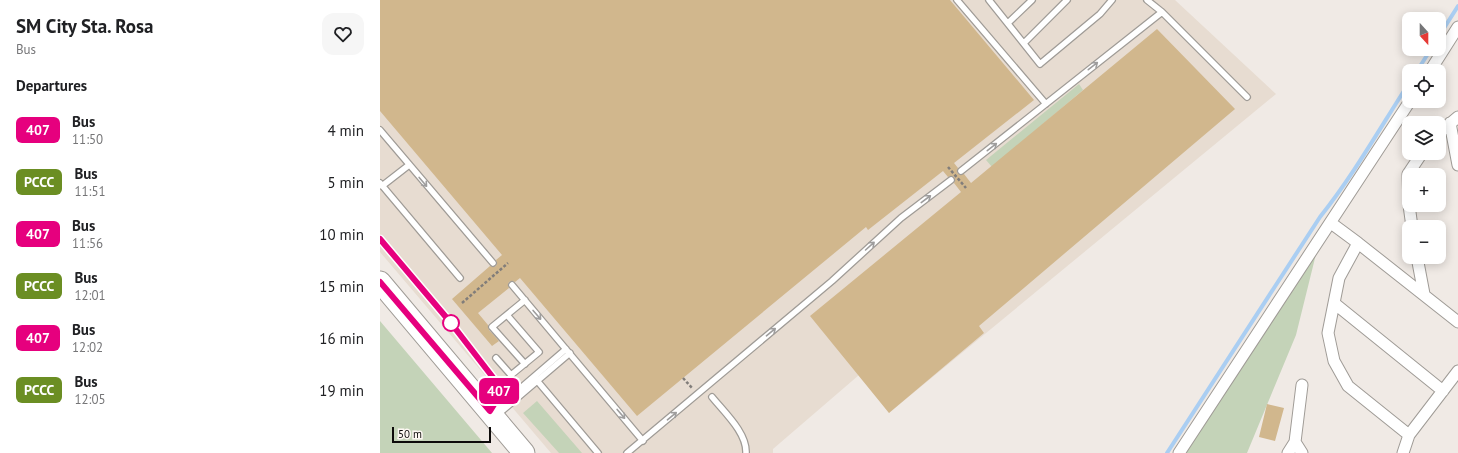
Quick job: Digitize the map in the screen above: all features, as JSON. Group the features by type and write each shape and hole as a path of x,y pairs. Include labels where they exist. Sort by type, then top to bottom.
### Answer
{"highway":[{"path":"380,282 524,453"}],"street":[{"path":"1434,64 1458,27"},
{"path":"1179,453 1405,108"},
{"path":"1446,127 1454,120"},
{"path":"1454,120 1458,165"},
{"path":"1411,220 1408,174 1417,160"},
{"path":"1330,223 1424,294 1458,322"},
{"path":"1358,243 1339,278 1328,333 1334,361 1348,386 1409,435"},
{"path":"1418,264 1424,294"},
{"path":"1334,303 1443,391"},
{"path":"1403,453 1409,435 1458,371"},
{"path":"1288,453 1296,442 1302,385"},
{"path":"1296,442 1302,453"}],"lane":[{"path":"957,0 1046,104"},
{"path":"989,0 1040,64 1100,14 1112,0"},
{"path":"1008,23 1032,0"},
{"path":"1024,44 1067,0"},
{"path":"1147,0 1162,12 1246,97"},
{"path":"961,172 1162,12"},
{"path":"380,130 493,263"},
{"path":"409,164 381,185 460,278"},
{"path":"628,453 832,281 901,218 951,180"},
{"path":"380,239 451,323 498,384 500,395 492,414"},
{"path":"512,285 642,441"},
{"path":"525,300 492,328 525,364"},
{"path":"496,358 511,375 539,352 507,315"},
{"path":"492,414 568,351"},
{"path":"535,379 598,453"},
{"path":"712,398 742,435 746,445 746,453"}],"path":[{"path":"948,167 966,188"},
{"path":"462,303 508,263"}],"shaded area":[{"path":"380,0 1175,0 1276,94 889,413 859,375 773,449 773,453 551,453 380,252"}],"green space":[{"path":"1079,84 1083,90 992,167 986,160"},
{"path":"1318,246 1296,335 1247,453 1182,453"},
{"path":"380,321 492,453 380,453"},
{"path":"537,401 582,453 559,453 523,413"}],"building":[{"path":"380,0 950,0 1034,100 954,163 958,168 958,174 964,174 971,183 1157,29 1235,109 979,326 984,333 889,413 810,316 961,192 954,183 954,177 948,177 943,171 868,230 866,227 637,416 520,278 515,282 509,282 509,288 478,313 488,325 489,330 499,341 492,346 452,299 490,266 496,266 496,260 502,255 380,111"},
{"path":"1267,404 1284,408 1275,441 1259,437"}],"waterway":[{"path":"1446,25 1458,6"},
{"path":"1421,64 1427,56"},
{"path":"1167,453 1320,217 1355,168 1402,94"}],"bus line":[{"name":"407","path":"380,239 478,356 498,384 500,395 490,411 380,282"}]}
